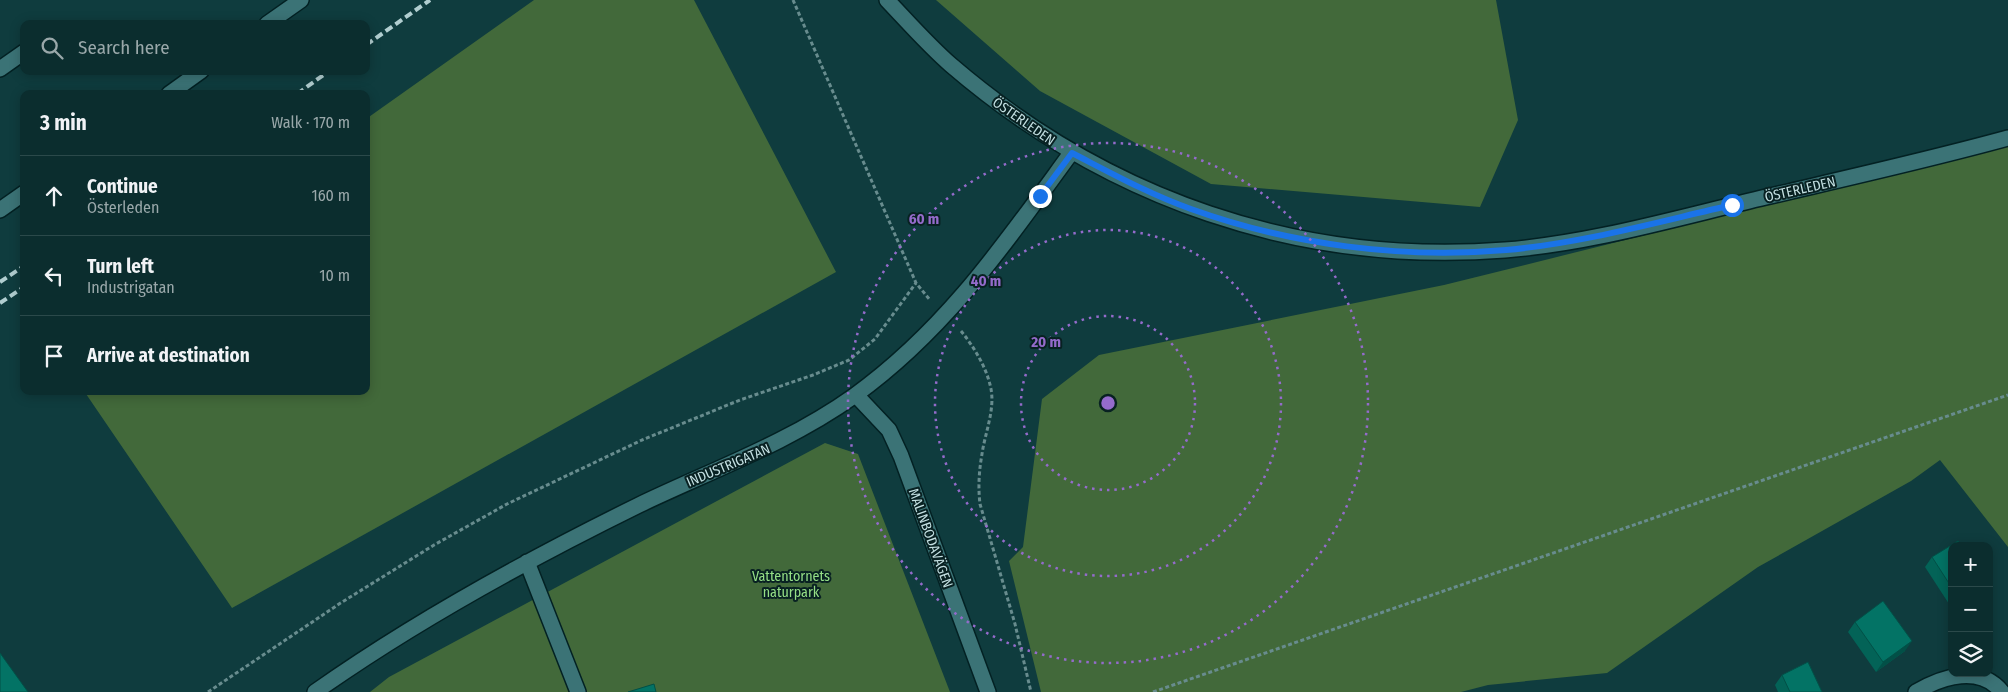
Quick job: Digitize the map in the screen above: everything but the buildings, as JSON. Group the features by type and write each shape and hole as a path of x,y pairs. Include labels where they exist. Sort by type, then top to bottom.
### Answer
{"street":[{"path":"273,20 301,0"},
{"name":"ÖSTERLEDEN","path":"887,0 949,64 1004,109 1072,153 1126,182 1191,209 1259,230 1364,249 1435,253 1506,250 1620,231 2008,138"},
{"path":"0,68 20,55"},
{"path":"175,90 195,75"},
{"name":"INDUSTRIGATAN","path":"315,692 356,663 527,562 696,478 768,448 799,432 856,395 900,359 946,316 986,269 1072,153"},
{"path":"0,210 20,196"},
{"name":"MALINBODAVÄGEN","path":"856,395 889,430 901,456 988,692"},
{"path":"527,562 578,692"},
{"path":"1916,692 1933,682 1955,676 1972,675 1994,682 2002,692"}],"path":[{"path":"208,692 363,589 434,545 507,504 642,440 740,400 813,375 849,360 875,339 916,283"},
{"path":"1153,692 2008,396"}],"green space":[{"path":"534,0 694,0 836,272 232,608 87,395 370,395 370,116"},
{"path":"936,0 1496,0 1518,120 1480,207 1211,184 1040,91"},
{"path":"2008,145 2008,547 1940,460 1911,481 1758,567 1607,673 1488,685 1461,692 1041,692 1009,561 1023,547 1042,399 1099,355 1444,285"},
{"name":"Vattentornets naturpark","path":"825,443 858,454 950,692 370,692 389,677"}],"railway":[{"path":"370,42 430,0"},
{"path":"303,90 323,75"},
{"path":"0,282 20,269"},
{"path":"0,303 20,290"}],"route":[{"path":"1040,196 1072,153 1126,182 1191,209 1259,230 1294,238 1364,249 1435,253 1506,250 1552,244 1620,231 1732,205"}]}
